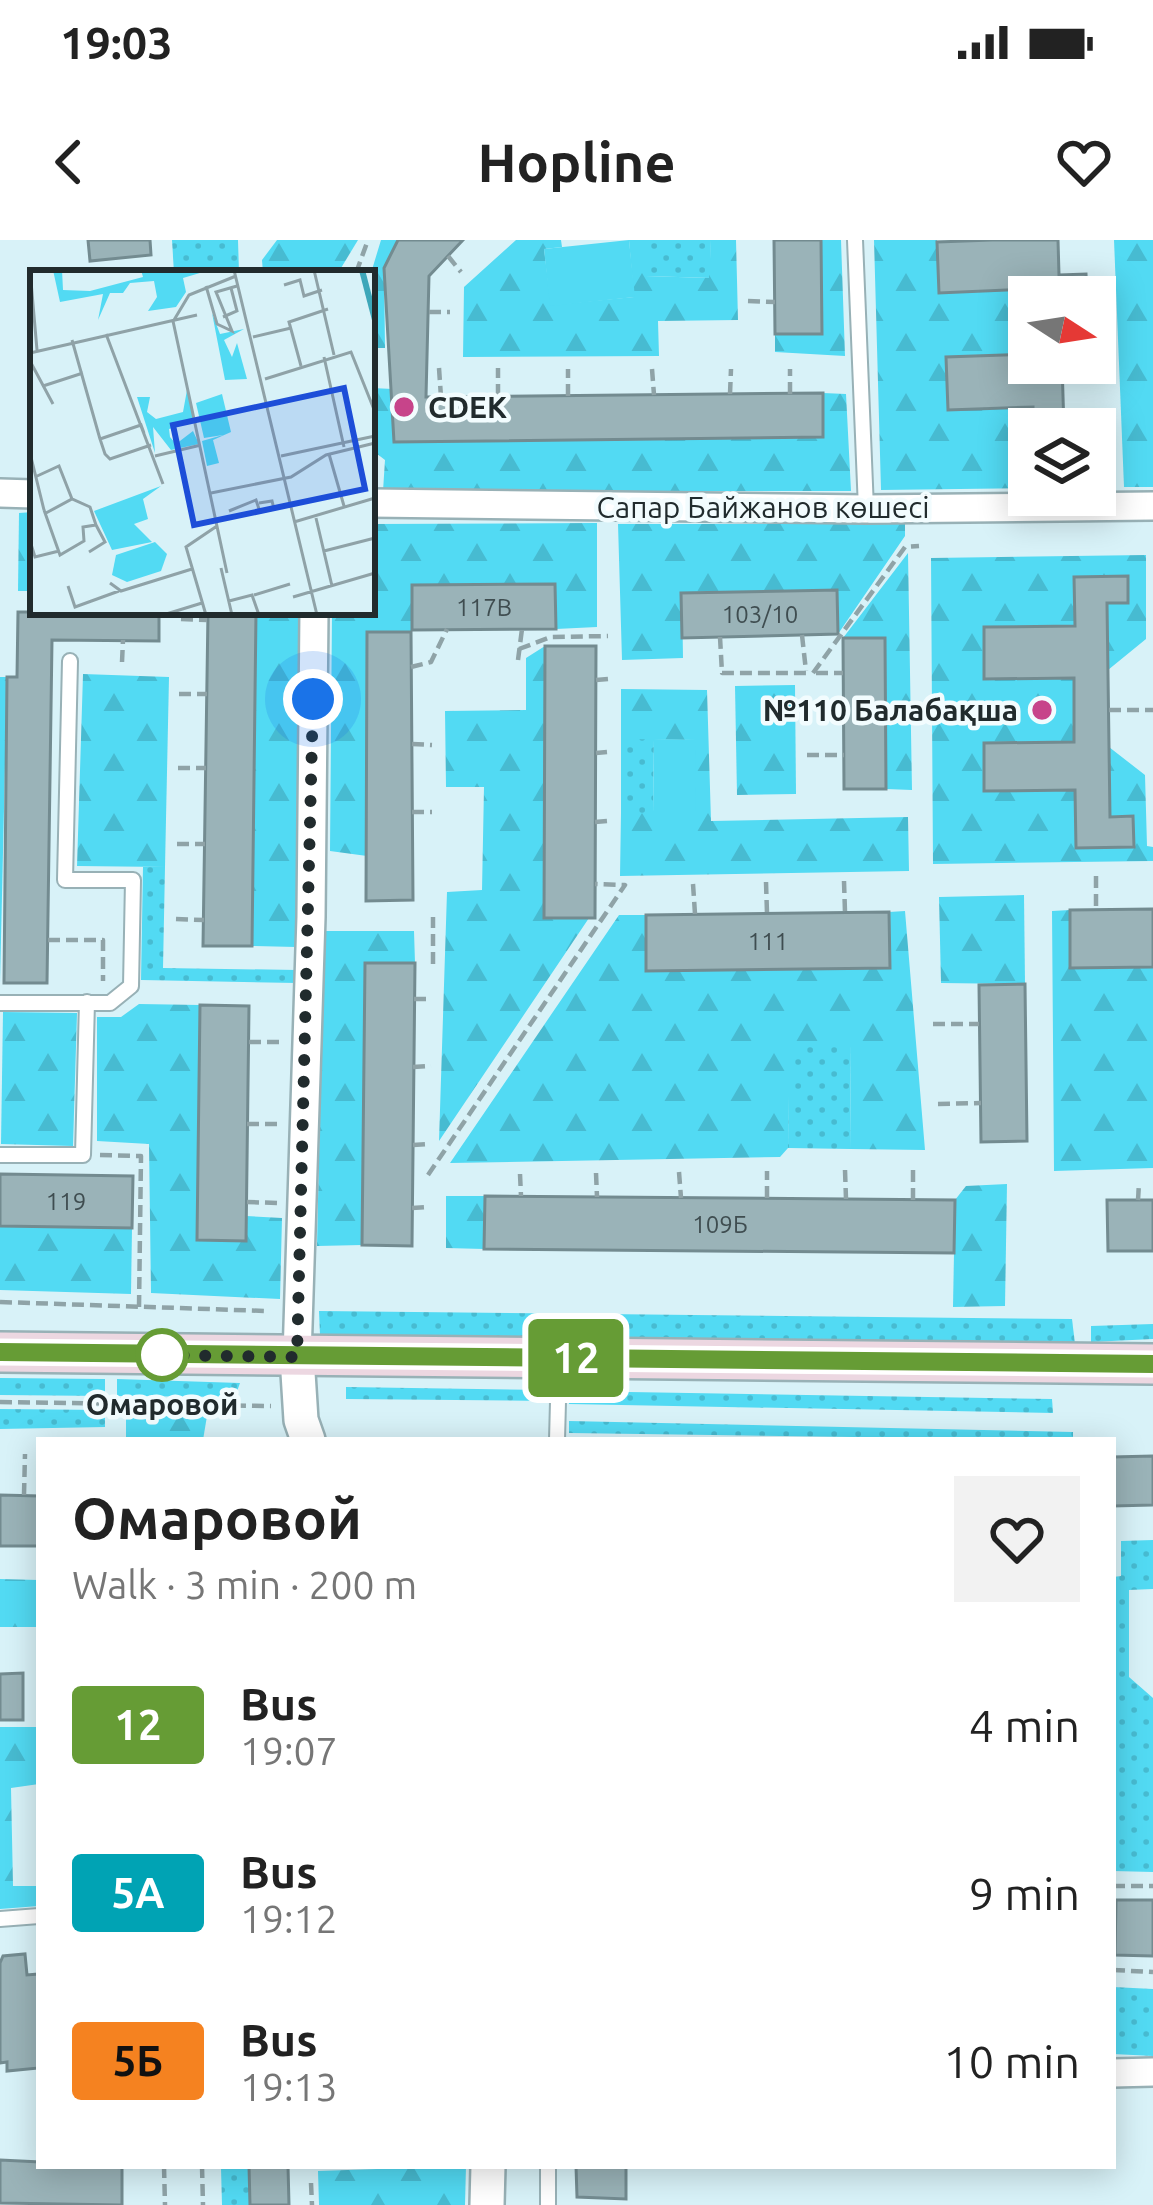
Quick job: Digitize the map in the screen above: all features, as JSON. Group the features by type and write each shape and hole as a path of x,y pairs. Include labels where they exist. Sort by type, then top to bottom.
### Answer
{"main road":[{"path":"0,1352 1153,1364"}],"street":[{"path":"0,493 30,494"},
{"name":"Сапар Байжанов көшесі","path":"375,503 866,509 1153,506"},
{"path":"307,1437 301,1420 297,1357 314,615"},
{"path":"1116,2073 1153,2072"},
{"path":"487,2205 488,2169"}],"lane":[{"path":"855,240 866,509"},
{"path":"0,1003 95,1003 131,986 133,880 65,880 70,661"},
{"path":"0,1154 83,1155 95,1003"},
{"path":"557,1437 559,1358"},
{"path":"0,1919 36,1916"},
{"path":"548,2169 548,2205"}],"path":[{"path":"357,270 368,240"},
{"path":"448,256 461,272"},
{"path":"748,301 775,302"},
{"path":"429,312 450,312"},
{"path":"439,368 441,397"},
{"path":"497,396 498,368"},
{"path":"568,368 568,395"},
{"path":"652,369 654,395"},
{"path":"730,394 731,369"},
{"path":"790,370 790,394"},
{"path":"810,673 905,547 919,546"},
{"path":"181,620 208,620"},
{"path":"411,667 431,662 447,629"},
{"path":"518,660 522,629"},
{"path":"802,635 810,673"},
{"path":"519,649 551,637 608,636"},
{"path":"720,637 722,673 843,673"},
{"path":"122,662 123,640"},
{"path":"596,680 608,679"},
{"path":"179,694 207,694"},
{"path":"1109,710 1153,710"},
{"path":"412,745 432,745"},
{"path":"596,753 607,752"},
{"path":"807,755 844,754"},
{"path":"178,769 206,768"},
{"path":"412,812 432,812"},
{"path":"596,822 607,821"},
{"path":"177,844 205,844"},
{"path":"1096,876 1096,910"},
{"path":"844,881 845,912"},
{"path":"766,883 767,913"},
{"path":"428,1175 625,885 595,884"},
{"path":"693,884 695,914"},
{"path":"433,917 433,964"},
{"path":"176,919 204,920"},
{"path":"48,940 103,940 95,1003"},
{"path":"414,999 432,999"},
{"path":"933,1024 979,1024"},
{"path":"249,1042 307,1042"},
{"path":"413,1067 431,1066"},
{"path":"938,1104 981,1102"},
{"path":"413,1145 429,1144"},
{"path":"83,1155 141,1156 139,1307"},
{"path":"845,1170 846,1199"},
{"path":"913,1170 913,1200"},
{"path":"767,1171 767,1198"},
{"path":"680,1172 681,1198"},
{"path":"596,1173 597,1197"},
{"path":"520,1174 521,1196"},
{"path":"1138,1184 1138,1200"},
{"path":"412,1208 428,1207"},
{"path":"0,1302 267,1311"},
{"path":"0,1402 276,1406"},
{"path":"25,1454 25,1496"},
{"path":"1116,1886 1153,1886"},
{"path":"1116,1970 1153,1972"},
{"path":"164,2169 165,2205"},
{"path":"202,2169 203,2205"},
{"path":"311,2183 312,2205"}],"green space":[{"path":"172,240 238,240 239,270 174,270"},
{"path":"277,240 358,240 340,270 263,270 262,260"},
{"path":"381,240 398,240 384,268 385,348 375,348 372,270"},
{"path":"516,240 561,240 562,247 544,249 551,305 634,297 629,240 646,240 646,276 709,278 711,240 736,240 738,320 658,321 659,356 463,357 464,287"},
{"path":"629,240 635,297 550,306 544,249"},
{"path":"646,240 711,240 710,278 645,276"},
{"path":"821,240 841,240 845,356 775,352 775,334 821,333"},
{"path":"874,240 937,240 940,293 1008,290 1008,355 946,357 1033,408 1008,408 1008,488 881,490"},
{"path":"1114,240 1153,240 1153,487 1124,487"},
{"path":"375,388 393,389 395,442 822,437 823,393 846,394 851,491 383,491 385,460 375,452"},
{"path":"30,512 30,591 18,591 19,513"},
{"path":"597,523 597,627 556,629 555,584 413,585 411,632 367,632 367,856 330,851 332,615 375,615 375,524"},
{"path":"618,524 905,524 905,536 838,634 836,590 682,593 683,658 622,660"},
{"path":"908,553 912,790 886,789 884,638 843,638"},
{"name":"№110 Балабақша","path":"1146,555 1146,639 1108,670 1107,603 1128,603 1127,576 1075,577 1075,626 984,628 985,679 1074,678 1074,742 984,791 1075,790 1076,847 1133,817 1110,817 1109,747 1145,775 1147,846 1153,847 1153,861 933,864 931,558"},
{"path":"256,615 301,615 296,947 252,946"},
{"path":"545,646 544,917 589,918 439,1141 447,892 482,890 484,787 446,787 445,711 526,710 526,658"},
{"path":"83,674 169,677 165,867 77,866"},
{"path":"0,677 7,677 0,983"},
{"path":"795,685 796,794 737,795 735,686"},
{"path":"621,689 707,690 711,821 908,817 909,871 620,876 621,813 695,813 695,740 621,739"},
{"path":"621,739 654,739 653,813 621,813"},
{"path":"654,739 696,740 695,813 653,813"},
{"path":"143,867 165,867 163,968 297,970 297,983 141,980"},
{"path":"1024,895 1025,984 941,983 939,897"},
{"path":"1070,910 1071,968 1153,967 1153,1168 1054,1171 1052,911"},
{"path":"905,911 925,1150 850,1149 851,1045 790,1044 788,1148 780,1157 450,1163 619,915 646,915 647,971 889,968 889,912"},
{"path":"324,931 414,931 415,963 365,963 362,1245 317,1246"},
{"path":"139,1004 200,1005 197,1240 246,1241 246,1216 282,1218 280,1299 151,1293 149,1144 97,1141 97,1017 121,1017"},
{"path":"3,1012 77,1013 73,1146 1,1144"},
{"path":"789,1044 851,1044 850,1149 788,1148"},
{"path":"1007,1184 1005,1306 953,1307 955,1200 966,1186"},
{"path":"446,1196 485,1196 484,1249 446,1248"},
{"path":"0,1226 132,1228 131,1294 0,1290"},
{"path":"319,1311 1072,1319 1075,1344 320,1335"},
{"path":"1153,1324 1153,1339 1091,1342 1091,1326"},
{"path":"0,1378 105,1379 105,1396 0,1395"},
{"path":"117,1379 240,1383 235,1397 117,1396"},
{"path":"346,1387 548,1390 548,1401 346,1399"},
{"path":"569,1391 1052,1399 1053,1413 569,1404"},
{"path":"0,1409 105,1410 105,1427 0,1429"},
{"path":"126,1416 207,1416 204,1437 126,1437"},
{"path":"569,1421 1073,1432 1073,1437 857,1437 569,1433"},
{"path":"1153,1540 1153,1589 1129,1590 1129,1677 1153,1698 1153,1872 1116,1871 1116,1577 1121,1576 1121,1541"},
{"path":"0,1579 36,1580 36,1627 0,1627"},
{"path":"0,1727 36,1727 36,1784 11,1788 13,1886 36,1886 36,1906 0,1909"},
{"path":"1116,1987 1153,1989 1153,2056 1116,2054"},
{"path":"221,2169 249,2169 250,2205 222,2205"},
{"path":"466,2169 465,2205 319,2205 318,2171"}],"building":[{"path":"88,240 150,240 151,255 90,261"},
{"path":"398,240 463,240 429,276 426,397 823,393 823,437 394,442 384,268"},
{"path":"774,240 821,240 822,334 775,334"},
{"path":"1058,240 1059,275 1086,276 1008,276 1008,290 939,293 937,242"},
{"path":"1008,355 1008,384 1063,384 1063,408 948,410 946,357"},
{"path":"1128,576 1128,603 1107,603 1110,817 1133,816 1134,847 1076,848 1075,790 984,791 984,743 1074,742 1074,678 984,679 984,627 1075,626 1074,577"},
{"path":"555,584 556,629 412,630 412,585"},
{"path":"837,590 838,634 682,638 681,593"},
{"path":"18,612 159,615 159,641 52,640 47,983 4,983 7,677 17,677"},
{"path":"208,615 256,615 252,946 203,946"},
{"path":"367,632 411,632 413,900 366,901"},
{"path":"843,638 885,638 886,789 844,789"},
{"path":"545,646 596,646 595,918 544,918"},
{"path":"1153,909 1153,967 1070,968 1070,910"},
{"path":"889,912 890,968 646,971 646,915"},
{"path":"365,963 415,963 412,1246 362,1245"},
{"path":"1025,984 1027,1141 981,1142 979,985"},
{"path":"200,1005 249,1006 246,1241 197,1240"},
{"path":"0,1174 133,1176 132,1228 0,1226"},
{"path":"485,1196 955,1200 954,1253 484,1249"},
{"path":"1107,1200 1153,1200 1153,1251 1108,1251"},
{"path":"1153,1456 1153,1505 1116,1506 1116,1457"},
{"path":"0,1495 36,1496 36,1546 0,1546"},
{"path":"23,1673 23,1720 0,1720 0,1674"},
{"path":"1116,1900 1153,1900 1153,1956 1116,1955"},
{"path":"25,1954 27,1975 36,1974 36,2068 7,2071 7,2062 0,2063 3,1956"},
{"path":"0,2160 36,2162 36,2169 122,2169 122,2205 0,2203"},
{"path":"249,2169 288,2169 289,2205 250,2205"},
{"path":"576,2169 626,2169 626,2199 577,2197"}],"bus line":[{"name":"12","path":"0,1352 1153,1364"}],"place":[{"name":"CDEK","path":"404,407"},
{"name":"№110 Балабақша","path":"1042,710"},
{"name":"Омаровой","path":"162,1355"}],"route":[{"path":"162,1355 297,1357 313,699"}]}
